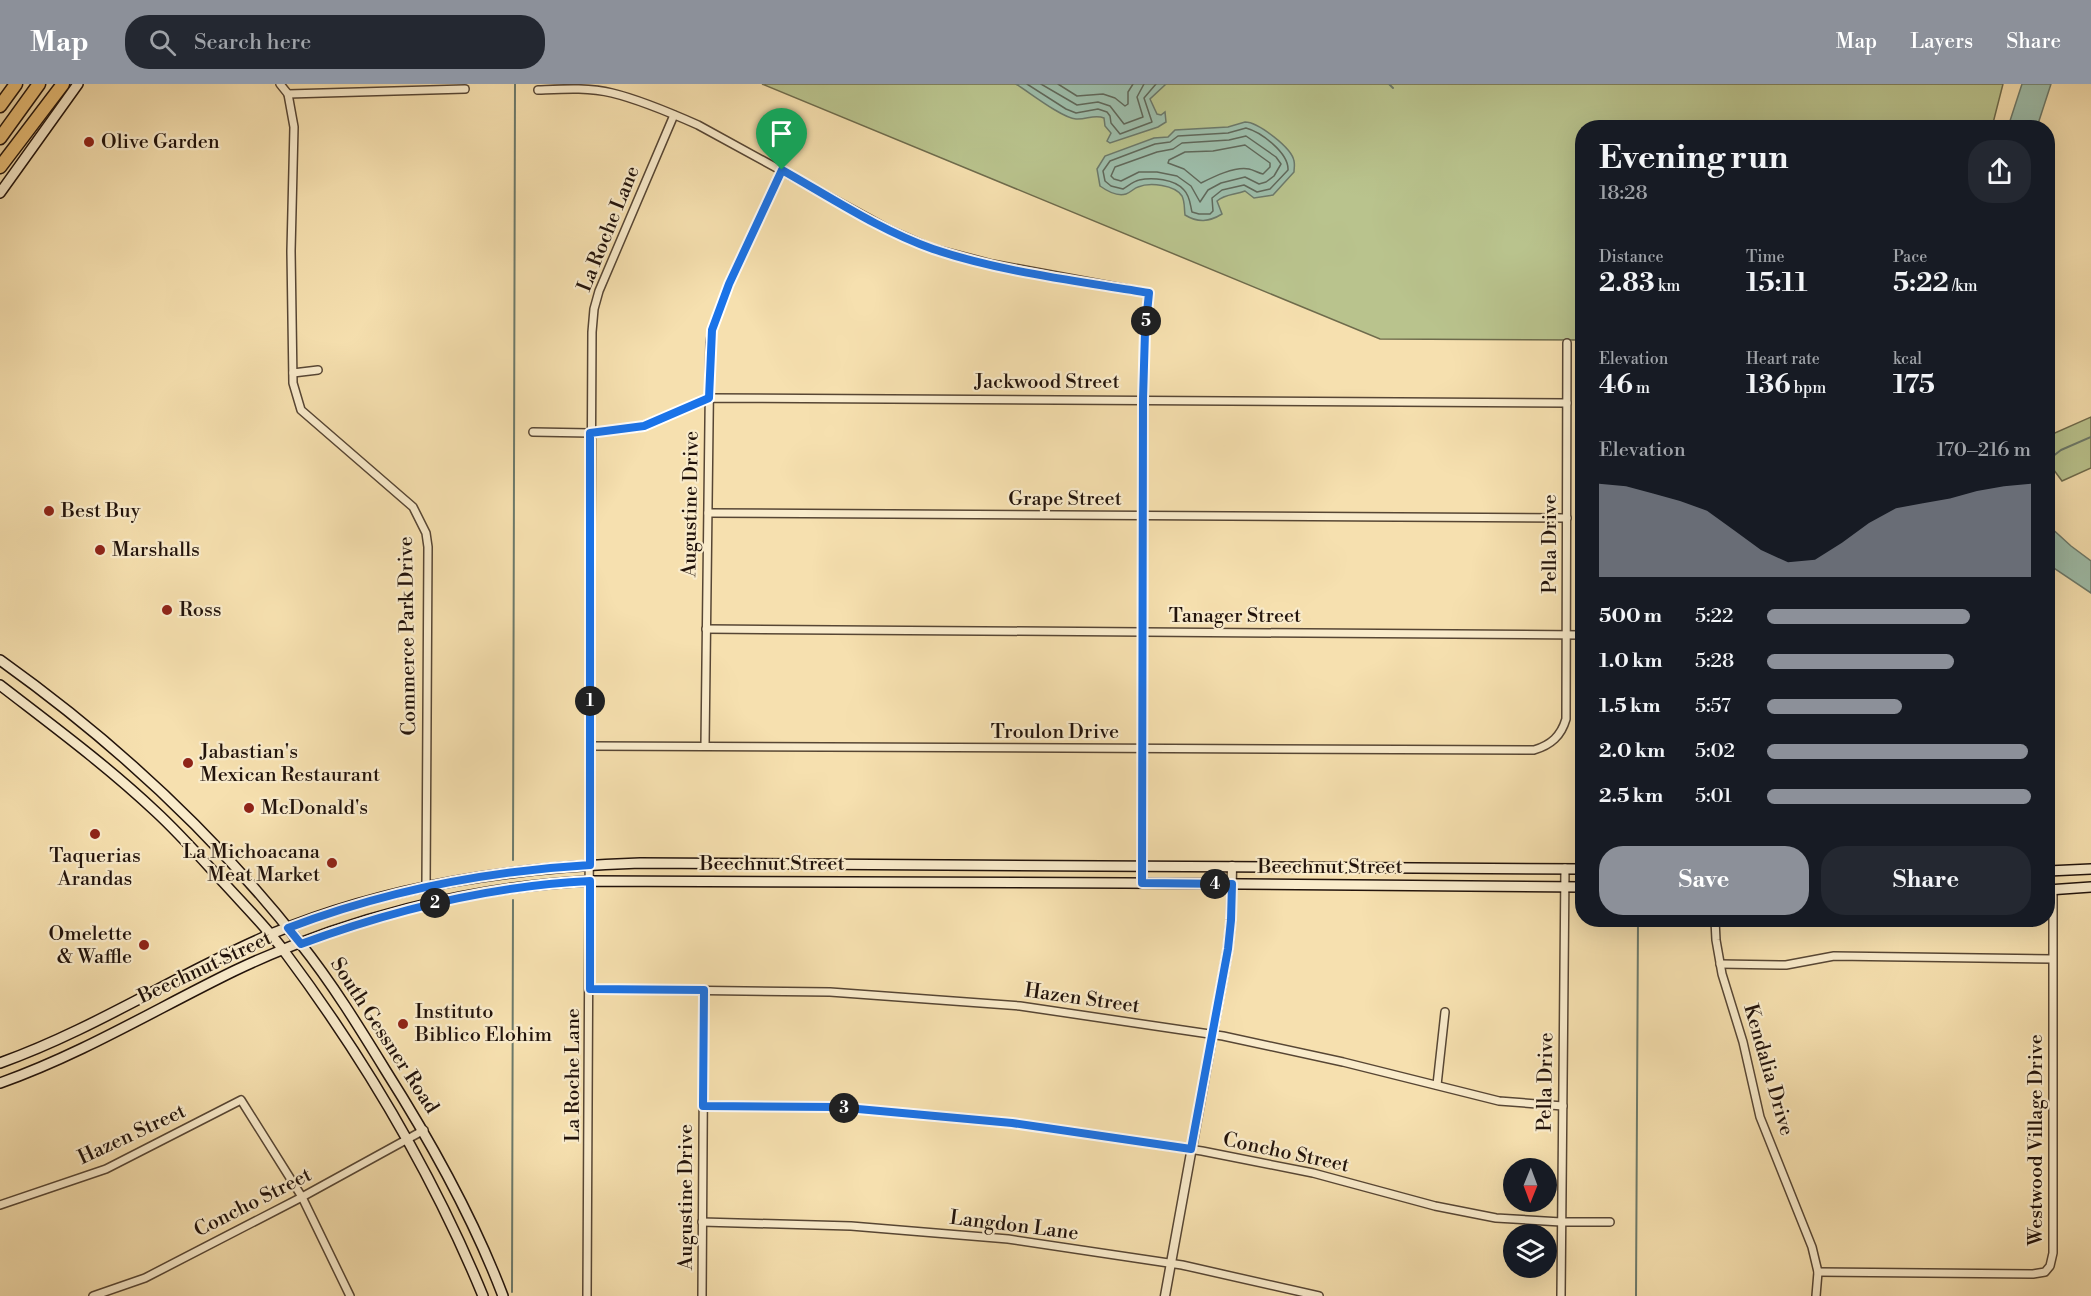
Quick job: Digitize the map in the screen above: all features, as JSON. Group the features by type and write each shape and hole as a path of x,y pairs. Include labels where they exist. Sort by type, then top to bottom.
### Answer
{"highway":[{"path":"0,106 15,84"},
{"path":"0,138 39,84"},
{"path":"0,167 63,84"}],"main road":[{"path":"0,193 78,84"},
{"name":"South Gessner Road","path":"1,664 108,744 157,786 239,873 301,944 334,989 424,1130 475,1231 503,1296"},
{"name":"South Gessner Road","path":"0,685 93,757 156,811 270,934 358,1056 408,1140 444,1206 483,1296"},
{"path":"764,864 764,882"},
{"name":"Beechnut Street","path":"0,1063 45,1046 270,934 340,909 426,886 499,873 590,865 764,864 1575,869"},
{"path":"962,864 962,882"},
{"path":"1399,885 1400,867"},
{"path":"2055,871 2091,869"},
{"name":"Beechnut Street","path":"0,1083 53,1062 236,970 301,944 386,914 525,886 590,881 1575,887"},
{"path":"2055,890 2091,887"},
{"path":"155,991 164,1007"},
{"path":"45,1046 53,1062"}],"street":[{"name":"Commerce Park Drive","path":"280,84 288,94 294,127 291,251 293,383 302,410 412,507 426,533 428,558 426,886"},
{"path":"288,94 465,89"},
{"path":"538,90 587,89 611,92 674,115 698,125 888,229 931,248 993,264 1149,293 1143,399 1142,883"},
{"name":"La Roche Lane","path":"587,1296 592,332 594,309 599,291 674,115"},
{"name":"Augustine Drive","path":"705,746 709,398 712,330 729,284 782,170"},
{"name":"Pella Drive","path":"1554,741 1560,734 1566,719 1567,343"},
{"path":"293,373 318,370"},
{"name":"Jackwood Street","path":"533,432 590,433 644,426 709,398 1567,403"},
{"name":"Grape Street","path":"708,513 1567,518"},
{"name":"Tanager Street","path":"706,629 1575,635"},
{"name":"Troulon Drive","path":"590,746 1534,750 1554,741"},
{"path":"1165,1296 1228,949 1232,866"},
{"name":"Pella Drive","path":"1561,1296 1565,868"},
{"name":"Kendalia Drive","path":"1715,927 1720,964 1743,1042 1760,1117 1812,1247 1818,1272 1816,1296"},
{"name":"Westwood Village Drive","path":"1818,1272 2033,1274 2045,1272 2050,1266 2053,1253 2051,927"},
{"path":"1720,964 1786,965 1834,956 2052,959"},
{"name":"Hazen Street","path":"590,989 830,992 1020,1006 1213,1034 1343,1062 1499,1101 1563,1106"},
{"name":"Augustine Drive","path":"702,1296 704,990"},
{"path":"1437,1085 1445,1012"},
{"name":"Hazen Street","path":"0,1205 106,1169 241,1100 302,1197"},
{"name":"Concho Street","path":"703,1106 836,1107 1012,1123 1191,1149 1313,1173 1435,1206 1496,1218 1610,1222"},
{"name":"Concho Street","path":"93,1296 145,1278 302,1197 424,1130"},
{"path":"302,1197 350,1296"},
{"name":"Langdon Lane","path":"702,1222 851,1226 1008,1239 1171,1263 1318,1296"}],"green space":[{"path":"762,84 2003,84 1994,120 1575,120 1575,340 1380,339"},
{"path":"2091,417 2091,468 2062,481 2055,472 2055,433"}],"water":[{"path":"1016,84 1166,84 1150,99 1157,114 1161,115 1165,112 1166,122 1158,127 1110,143 1107,141 1111,133 1105,126 1104,118 1070,118"},
{"path":"2022,84 2051,84 2039,120 2010,120"},
{"path":"1245,122 1258,126 1274,137 1287,149 1294,161 1294,172 1273,195 1254,198 1245,191 1227,196 1217,201 1222,214 1213,219 1199,220 1185,215 1182,196 1174,189 1155,185 1143,186 1119,195 1100,186 1097,169 1105,156 1154,138 1168,137 1175,130 1228,127"},
{"path":"2055,531 2091,561 2091,593 2055,569"}],"waterway":[{"path":"513,860 515,84"},
{"path":"1389,84 1393,88"},
{"path":"2055,455 2091,437"},
{"path":"512,1292 513,900"},
{"path":"1636,1296 1638,927"}],"place":[{"name":"Olive Garden","path":"89,142"},
{"name":"Best Buy","path":"49,511"},
{"name":"Marshalls","path":"100,550"},
{"name":"Ross","path":"167,610"},
{"name":"Jabastian's Mexican Restaurant","path":"188,763"},
{"name":"McDonald's","path":"249,808"},
{"name":"Taquerias Arandas","path":"95,834"},
{"name":"La Michoacana Meat Market","path":"332,863"},
{"name":"Omelette & Waffle","path":"144,945"},
{"name":"Instituto Biblico Elohim","path":"403,1024"}],"route":[{"path":"782,170 888,229 931,248 993,264 1149,293 1143,399 1142,883 1232,884 1228,949 1191,1149 1012,1123 836,1107 703,1106 704,990 590,989 590,881 525,886 427,905 386,914 301,944 288,928 340,909 426,886 499,873 590,865 590,433 644,426 697,401 709,398 712,330 729,284 782,170"}]}
